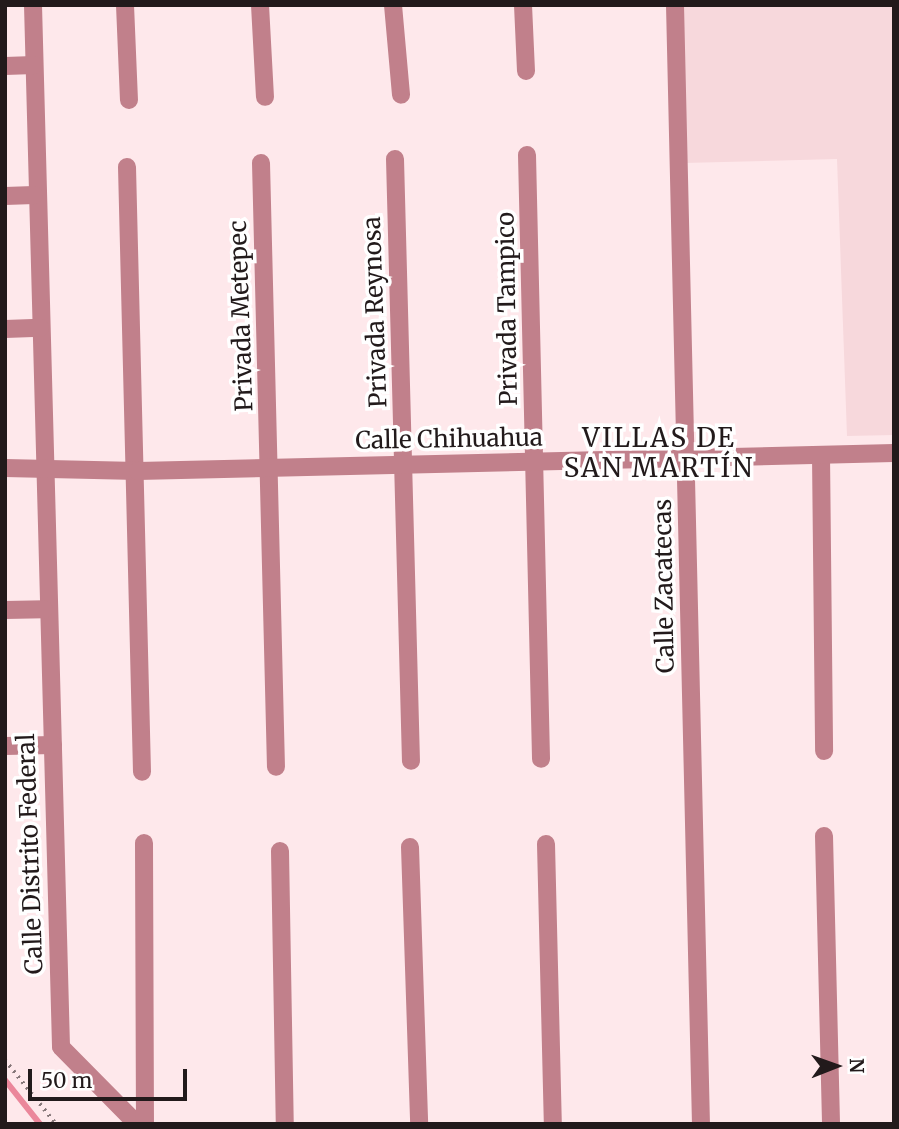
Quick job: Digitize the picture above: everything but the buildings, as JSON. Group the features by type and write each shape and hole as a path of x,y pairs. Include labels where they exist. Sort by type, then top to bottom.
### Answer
{"street":[{"name":"Calle Distrito Federal","path":"33,5 34,195 44,467 44,609 52,745 61,1047 137,1124"},
{"path":"125,5 129,100"},
{"path":"260,5 265,97"},
{"path":"393,5 401,96"},
{"path":"523,5 526,71"},
{"name":"Calle Zacatecas","path":"675,5 701,1124"},
{"path":"5,66 34,65"},
{"name":"Privada Tampico","path":"527,156 541,759"},
{"name":"Privada Reynosa","path":"395,159 411,761"},
{"name":"Privada Metepec","path":"261,163 276,766"},
{"path":"127,167 138,471 142,772"},
{"path":"5,196 34,195"},
{"path":"5,329 40,328"},
{"name":"Calle Chihuahua","path":"5,468 138,471 894,453"},
{"path":"821,454 824,751"},
{"path":"5,610 44,609"},
{"path":"5,746 52,745"},
{"path":"824,836 831,1124"},
{"path":"144,844 145,1124"},
{"path":"546,844 553,1124"},
{"path":"410,847 419,1124"},
{"path":"280,852 285,1124"}],"path":[{"path":"5,1060 56,1124"}],"shaded area":[{"path":"680,5 894,5 894,435 847,436 837,159 684,163"}],"waterway":[{"path":"5,1080 40,1124"}],"district":[{"name":"VILLAS DE SAN MARTÍN","path":"659,453"}]}
